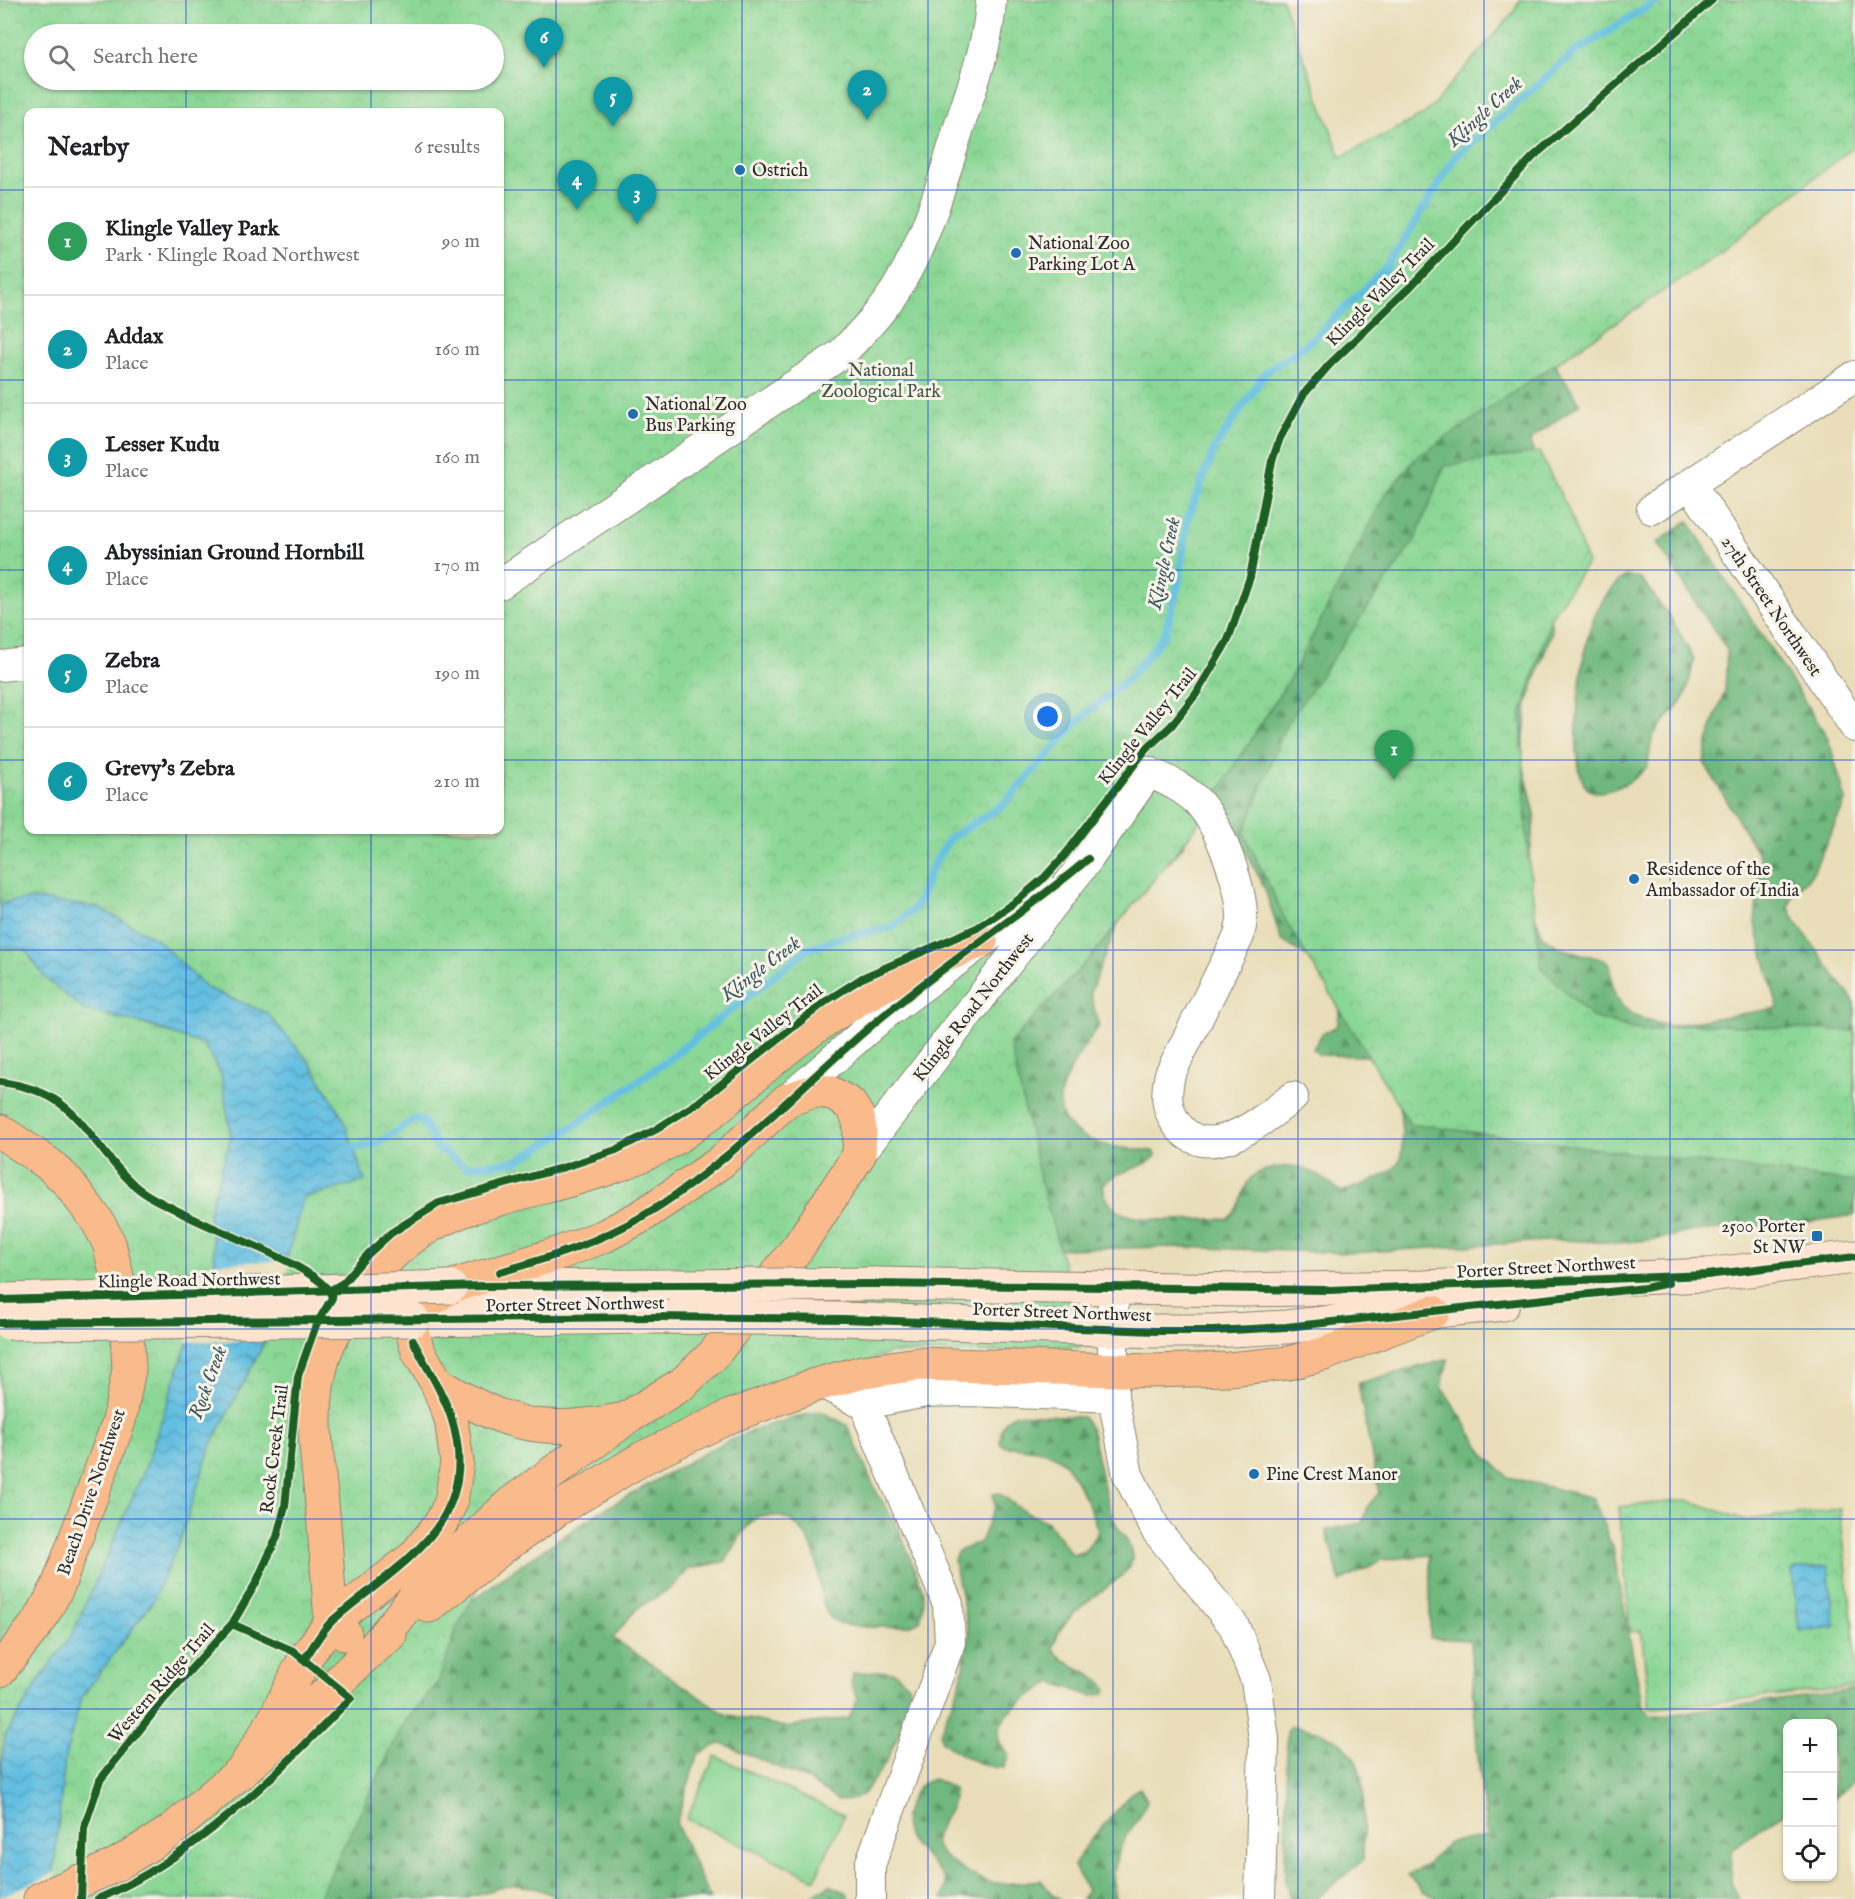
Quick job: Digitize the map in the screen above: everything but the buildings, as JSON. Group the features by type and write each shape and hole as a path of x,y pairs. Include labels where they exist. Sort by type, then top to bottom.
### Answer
{"main road":[{"path":"370,1651 331,1622 315,1431 317,1385 324,1353 369,1278 400,1246 443,1219 470,1208 595,1175 639,1158 701,1119 796,1040 864,994 895,977 981,941"},
{"path":"242,1772 274,1720 303,1660 331,1622 414,1557 441,1523 451,1502 456,1483 456,1440 452,1419 436,1380 413,1340 413,1320 429,1301 450,1287 485,1281 604,1236 642,1216 721,1162 787,1100 814,1091 829,1092 850,1104 858,1117 859,1155 800,1246 713,1355 681,1384 627,1418 511,1503 427,1582 370,1651"},
{"name":"Beach Drive Northwest","path":"0,1131 50,1165 84,1201 102,1229 109,1243 126,1314 129,1369 118,1421 58,1586 40,1620 1,1670"},
{"name":"Porter Street Northwest","path":"485,1281 678,1286 874,1284 1329,1290 1707,1275 1855,1257"},
{"name":"Porter Street Northwest","path":"413,1320 654,1317 844,1319 1112,1330 1213,1331 1286,1327 1645,1288 1707,1275"},
{"name":"Klingle Road Northwest","path":"4,1311 450,1287"},
{"name":"Klingle Road Northwest","path":"4,1311 413,1320"},
{"path":"40,1899 116,1865 170,1832 242,1772 370,1651 512,1541 558,1509 643,1458 731,1416 822,1383 863,1372 918,1364 1112,1383 1288,1363 1323,1354 1433,1312"},
{"path":"436,1380 475,1407 517,1422 561,1428 583,1427 627,1418"}],"street":[{"path":"504,581 841,354 869,325 901,282 913,260 948,164 987,39 992,0"},
{"path":"1652,509 1855,376"},
{"name":"27th Street Northwest","path":"1690,484 1855,727"},
{"path":"0,666 24,663"},
{"name":"Klingle Road Northwest","path":"859,1155 1088,859 1149,772 1173,783 1198,801 1220,838 1240,897 1242,917 1239,936 1170,1074 1166,1094 1170,1113 1181,1129 1198,1140 1212,1140 1241,1134 1293,1097"},
{"name":"Klingle Road Northwest","path":"787,1100 884,1015 1015,918 1088,859"},
{"path":"1113,1287 1112,1383 1120,1445 1136,1495 1156,1530 1234,1626 1256,1680 1264,1738 1260,1899"},
{"path":"822,1383 856,1401 869,1403 926,1392 1112,1383"},
{"path":"869,1403 870,1420 948,1604 950,1642 870,1865 870,1899"}],"green space":[{"name":"National Zoological Park","path":"0,0 1282,0 1341,157 1425,114 1513,13 1520,0 1855,0 1855,146 1712,258 1416,458 1385,495 1295,670 1194,830 1090,958 1010,1043 1040,1179 1086,1346 986,1352 889,1353 513,1524 457,1627 438,1683 404,1723 318,1899 0,1899"},
{"path":"1855,0 1554,364 1580,403 1530,440 1543,489 1552,631 1527,704 1522,759 1535,814 1527,876 1531,904 1543,937 1562,949 1605,960 1610,964 1613,989 1622,1006 1637,1017 1668,1026 1778,1008 1755,924 1760,857 1704,762 1711,728 1725,691 1727,650 1657,543 1688,521 1828,738 1846,800 1812,874 1792,896 1789,907 1794,919 1855,1003 1855,1215 1807,1222 1692,1231 1659,1239 1616,1243 1564,1240 1348,1253 1180,1247 1050,1249 848,1220 1184,838 1184,845 1121,915 1090,993 1099,1026 1076,1059 1061,1092 1060,1108 1066,1122 1079,1134 1108,1146 1153,1151 1156,1156 1144,1165 1108,1180 1103,1185 1109,1202 1124,1214 1146,1219 1229,1219 1237,1209 1250,1179 1262,1171 1286,1167 1304,1168 1342,1192 1378,1179 1396,1166 1401,1153 1402,1133 1399,1104 1394,1092 1368,1056 1319,1055 1313,1049 1322,1034 1337,1026 1341,1002 1309,958 1281,940 1265,889 1239,838 1232,816 1196,767 1272,607"},
{"path":"1539,452 1569,511 1587,563 1551,617 1521,715 1527,845 1541,968 1592,1017 1643,1032 1693,1024 1855,1031 1855,1182 1410,1124 1287,923 1244,833 1285,727 1415,540 1445,466"},
{"path":"1626,576 1640,578 1671,618 1694,659 1685,695 1679,706 1654,735 1647,766 1629,782 1610,790 1594,792 1588,789 1581,777 1578,759 1580,682 1588,637 1598,609 1605,596"},
{"path":"1448,1359 1442,1387 1485,1455 1508,1477 1593,1498 1613,1549 1642,1704 1650,1715 1667,1715 1855,1690 1855,1780 1837,1796 1837,1719 1783,1719 1783,1814 1731,1850 1730,1880 1739,1899 1440,1899 1422,1891 1408,1876 1428,1863 1448,1843 1487,1836 1477,1748 1470,1640 1430,1638 1430,1555 1382,1560 1340,1582 1326,1530 1362,1523 1367,1507 1379,1493 1358,1383"},
{"path":"820,1411 847,1425 877,1493 899,1529 922,1588 924,1601 920,1621 906,1626 862,1627 841,1624 831,1618 824,1607 814,1555 808,1540 798,1526 785,1518 758,1516 743,1532 726,1561 689,1569 671,1588 636,1609 613,1638 725,1714 785,1727 849,1718 858,1698 851,1684 853,1674 876,1671 894,1672 909,1685 912,1700 887,1761 863,1794 855,1799 837,1800 808,1780 721,1743 698,1754 676,1823 710,1899 559,1899 534,1888 513,1886 466,1899 269,1899 430,1634 500,1579 596,1514 717,1446 761,1427"},
{"path":"1016,1414 1083,1417 1091,1429 1109,1507 1115,1523 1130,1548 1132,1559 1120,1577 1068,1619 1058,1633 1053,1649 1065,1661 1101,1682 1107,1688 1104,1694 1091,1696 1052,1682 1027,1698 1002,1722 999,1731 1002,1746 1009,1756 1004,1768 988,1766 972,1760 942,1742 940,1732 960,1684 969,1634 954,1559 958,1551 980,1542 995,1506 993,1494 999,1493 1025,1512 1048,1522 1072,1555 1085,1551 1098,1532 1082,1492 1069,1470 1058,1458 1046,1452 1003,1446 1000,1442 1003,1425"},
{"path":"1687,1500 1745,1520 1840,1509 1855,1645 1855,1687 1650,1709 1641,1631 1630,1632 1619,1507"},
{"path":"1292,1726 1320,1732 1340,1742 1352,1755 1360,1772 1363,1791 1363,1860 1316,1899 1290,1899 1285,1880 1287,1730"},
{"path":"715,1756 844,1815 815,1879 686,1819"},
{"path":"934,1779 953,1788 954,1795 935,1839 936,1846 941,1853 958,1867 988,1882 1006,1884 1041,1880 1052,1895 1060,1899 942,1899 945,1885 943,1877 912,1843 904,1825 906,1813 915,1792 920,1786"},
{"path":"1140,1788 1147,1800 1143,1812 1120,1848 1114,1870 1115,1899 1082,1899 1087,1891 1074,1866 1084,1848 1131,1793"},
{"path":"830,1885 847,1893 849,1899 811,1899 816,1893"}],"water":[{"name":"Rock Creek","path":"32,899 97,907 155,938 207,988 267,1013 311,1064 343,1118 365,1181 303,1198 266,1339 210,1448 180,1540 153,1601 81,1698 65,1757 51,1899 0,1899 0,1780 5,1736 42,1676 73,1633 146,1466 215,1260 209,1212 231,1137 221,1074 204,1045 144,1024 84,1010 45,978 25,949 0,947 0,903"},
{"path":"1828,1566 1835,1627 1799,1631 1792,1570"}],"pier":[{"path":"290,1261 269,1340 186,1342 211,1263"},
{"path":"57,1872 54,1899 0,1899 0,1897"}],"waterway":[{"name":"Klingle Creek","path":"345,1149 377,1144 415,1119 423,1121 437,1147 466,1167 517,1161 564,1133 668,1060 806,950 839,938 893,927 917,906 931,869 949,839 1003,805 1078,721 1130,677 1165,634 1179,581 1187,521 1214,450 1265,373 1307,344 1387,268 1456,156 1575,52 1658,0"}],"cycle path":[{"name":"Klingle Valley Trail","path":"331,1290 343,1283 368,1254 391,1233 439,1203 616,1150 655,1130 699,1102 826,1001 862,978 977,928 1018,900 1045,877 1065,855 1146,749 1171,726 1196,694 1228,640 1250,577 1272,461 1280,438 1303,395 1330,364 1411,286 1533,157 1712,0"},
{"path":"500,1272 555,1255 609,1234 676,1195 737,1147 883,1016 1088,859"},
{"name":"Rock Creek Trail","path":"0,1082 27,1087 64,1106 78,1119 116,1167 143,1192 194,1219 290,1263 325,1287 332,1298 316,1325 298,1376 285,1507 277,1537 256,1583 232,1624 164,1699 100,1780 84,1828 81,1899"},
{"path":"0,1300 483,1286 874,1284 1329,1290 1707,1275 1855,1257"},
{"path":"0,1323 654,1317 844,1319 1155,1331 1213,1331 1286,1327 1645,1288 1668,1283"},
{"path":"304,1660 333,1620 408,1559 430,1537 446,1513 456,1485 458,1454 451,1417 413,1340"},
{"path":"98,1899 135,1881 169,1860 234,1811 294,1756 351,1698 293,1651 232,1624"}],"place":[{"name":"Grevy's Zebra","path":"544,68"},
{"name":"Addax","path":"867,120"},
{"name":"Zebra","path":"613,127"},
{"name":"Ostrich","path":"740,170"},
{"name":"Abyssinian Ground Hornbill","path":"577,210"},
{"name":"Lesser Kudu","path":"637,224"},
{"name":"National Zoo Parking Lot A","path":"1016,253"},
{"name":"National Zoo Bus Parking","path":"633,414"},
{"name":"Klingle Valley Park","path":"1394,780"},
{"name":"Residence of the Ambassador of India","path":"1634,879"},
{"name":"2500 Porter St NW","path":"1817,1236"},
{"name":"Pine Crest Manor","path":"1254,1474"}]}
